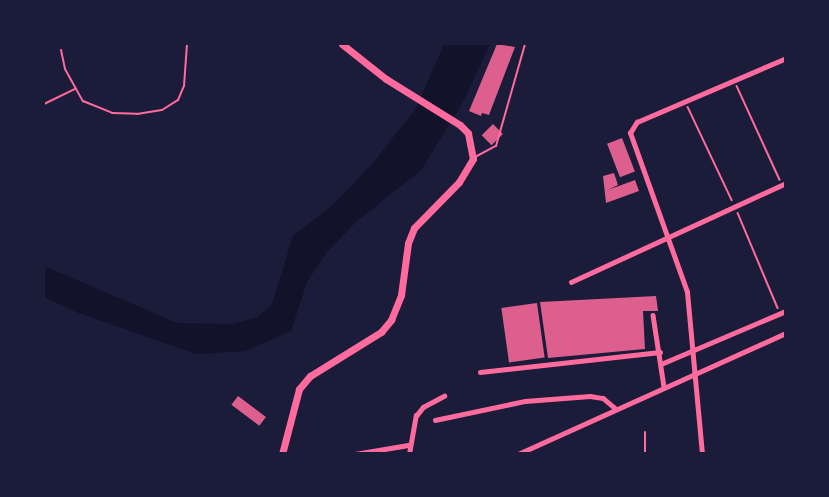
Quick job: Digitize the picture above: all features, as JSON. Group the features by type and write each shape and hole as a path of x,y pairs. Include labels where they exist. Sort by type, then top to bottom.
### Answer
{"main road":[{"path":"282,453 299,389 310,376 381,332 391,320 401,295 408,243 414,228 459,182 473,159 468,133 460,125 404,90 342,44"}],"street":[{"path":"702,453 695,351 687,292 632,146 631,129 638,122 786,58"},
{"path":"571,282 784,184"},
{"path":"661,364 786,311"},
{"path":"653,315 664,387"},
{"path":"518,453 786,333"},
{"path":"480,372 660,352"},
{"path":"409,453 409,445 419,411 444,396"},
{"path":"435,420 525,401 603,398 616,409"},
{"path":"355,453 409,445"}],"lane":[{"path":"61,50 75,89 83,101 112,113 162,110 178,100 184,86 187,44"},
{"path":"473,159 496,146 525,44"},
{"path":"44,104 75,89"},
{"path":"645,432 645,453"}],"path":[{"path":"734,80 784,184"}],"shaded area":[{"path":"444,44 490,44 463,102 421,170 357,221 327,252 307,282 291,331 245,351 196,354 76,312 44,297 44,266 177,323 233,324 258,317 272,304 293,236 335,203 374,162 416,108"}],"building":[{"path":"497,44 515,47 489,115 482,113 481,116 469,111"},
{"path":"493,124 503,134 492,145 482,135"},
{"path":"622,138 635,172 620,177 607,144"},
{"path":"614,173 618,185 608,190 635,180 639,191 606,203 603,176"},
{"path":"656,296 658,311 643,311 645,349 548,358 540,302"},
{"path":"537,303 545,357 509,362 501,308"},
{"path":"238,396 266,417 259,426 231,405"}]}
